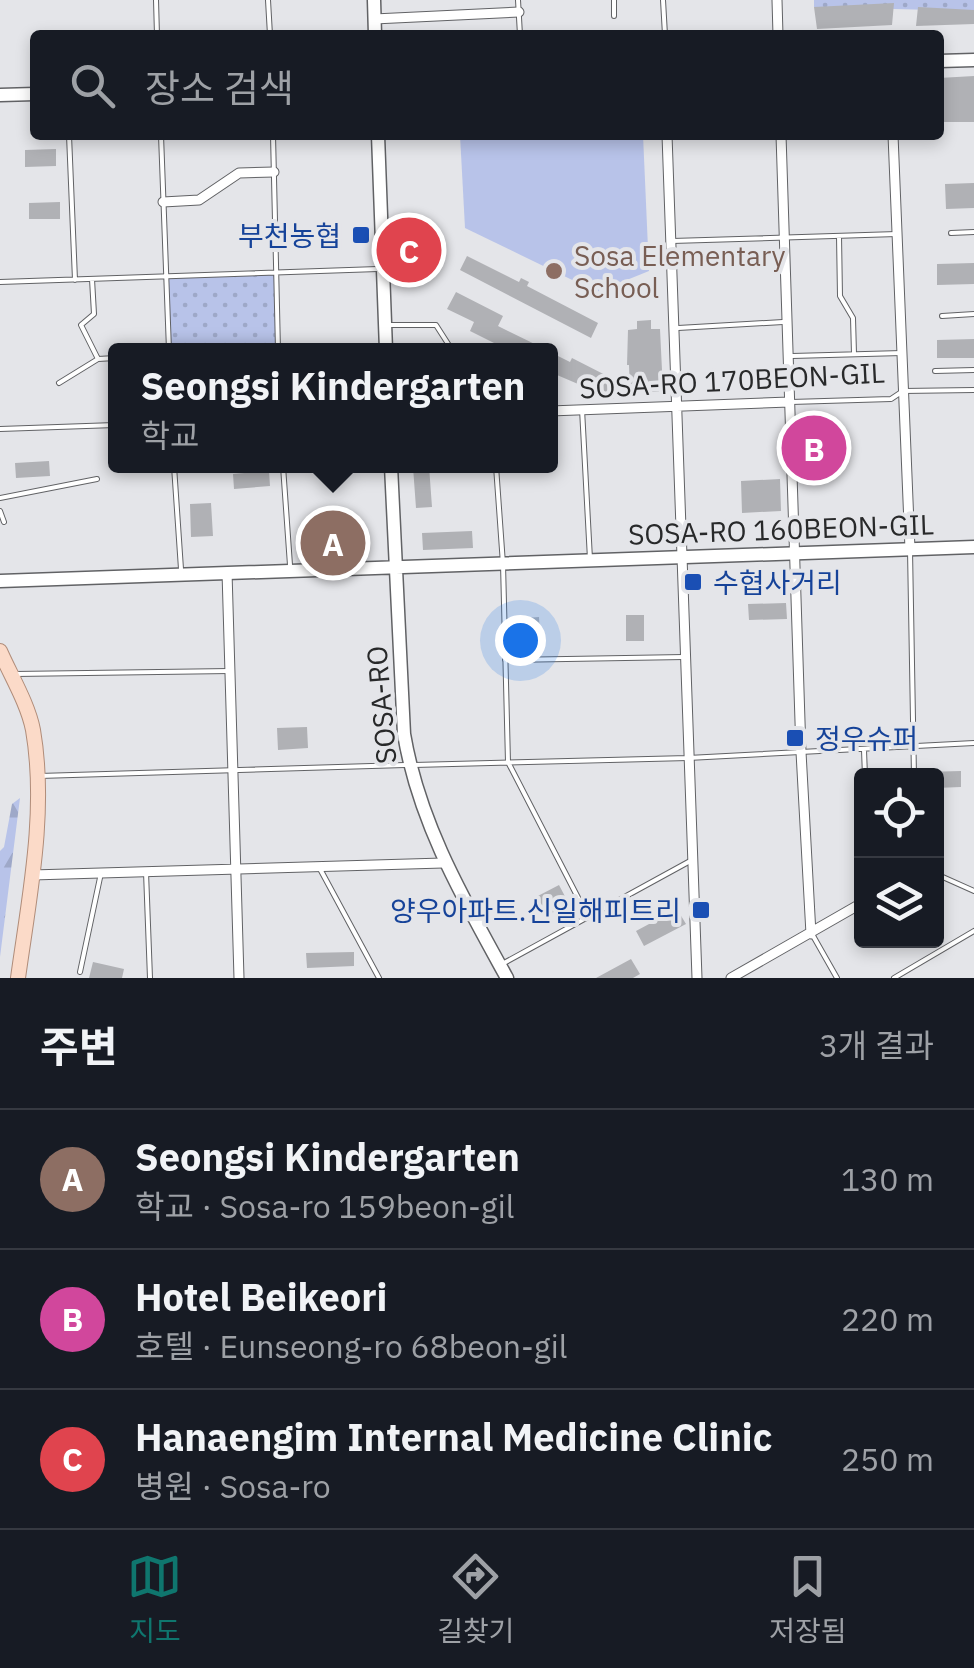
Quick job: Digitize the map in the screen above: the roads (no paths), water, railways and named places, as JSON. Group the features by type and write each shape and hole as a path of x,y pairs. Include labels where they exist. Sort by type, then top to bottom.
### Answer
{"main road":[{"path":"0,652 32,726 38,776 32,875 18,978"}],"street":[{"path":"374,0 375,30"},
{"path":"777,0 778,30"},
{"path":"374,19 519,12"},
{"path":"944,62 974,60"},
{"path":"0,96 30,94"},
{"path":"378,140 386,343"},
{"path":"668,140 697,978"},
{"path":"781,140 801,752 812,934"},
{"path":"894,140 910,549"},
{"path":"164,202 199,200 239,173 274,172"},
{"name":"SOSA-RO 170BEON-GIL","path":"558,410 789,402"},
{"name":"SOSA-RO","path":"391,473 404,734 410,765 444,863 504,972"},
{"name":"SOSA-RO 160BEON-GIL","path":"0,581 974,547"},
{"path":"227,572 240,978"},
{"path":"32,875 444,863"},
{"path":"731,978 854,908"}],"lane":[{"path":"156,0 157,30"},
{"path":"268,0 270,30"},
{"path":"518,0 520,30"},
{"path":"614,0 614,16"},
{"path":"664,0 664,30"},
{"path":"68,140 76,280"},
{"path":"161,140 169,343"},
{"path":"273,140 278,343"},
{"path":"951,234 974,232"},
{"path":"670,242 898,234"},
{"path":"839,236 840,296 853,318 854,354"},
{"path":"0,282 383,269"},
{"path":"92,279 94,314 81,326 98,359"},
{"path":"942,316 974,314"},
{"path":"673,328 787,322"},
{"path":"385,326 436,325 448,343"},
{"path":"788,356 902,352"},
{"path":"59,383 98,359 108,358"},
{"path":"935,371 974,370"},
{"name":"SOSA-RO 170BEON-GIL","path":"789,402 890,399 904,392 974,390"},
{"name":"SOSA-RO 160BEON-GIL","path":"582,409 590,562"},
{"path":"0,429 108,425"},
{"path":"174,473 181,574"},
{"path":"283,473 290,570"},
{"path":"496,473 508,762 588,917"},
{"path":"0,498 96,479"},
{"path":"0,512 4,522"},
{"path":"910,549 913,768"},
{"path":"505,660 684,656"},
{"path":"10,674 230,671"},
{"path":"38,776 688,758 974,743"},
{"path":"864,748 865,768"},
{"path":"504,972 588,917 692,860"},
{"path":"319,866 379,978"},
{"path":"146,872 150,978"},
{"path":"80,972 101,873"},
{"path":"944,878 974,891"},
{"path":"894,978 974,931"},
{"path":"812,934 837,978"}],"place":[{"name":"부천농협","path":"361,235"},
{"name":"Hanaengim Internal Medicine Clinic","path":"409,250"},
{"name":"Sosa Elementary School","path":"554,271"},
{"name":"Hotel Beikeori","path":"814,448"},
{"name":"Seongsi Kindergarten","path":"333,543"},
{"name":"수협사거리","path":"693,582"},
{"name":"정우슈퍼","path":"795,738"},
{"name":"양우아파트.신일해피트리","path":"701,910"}]}
